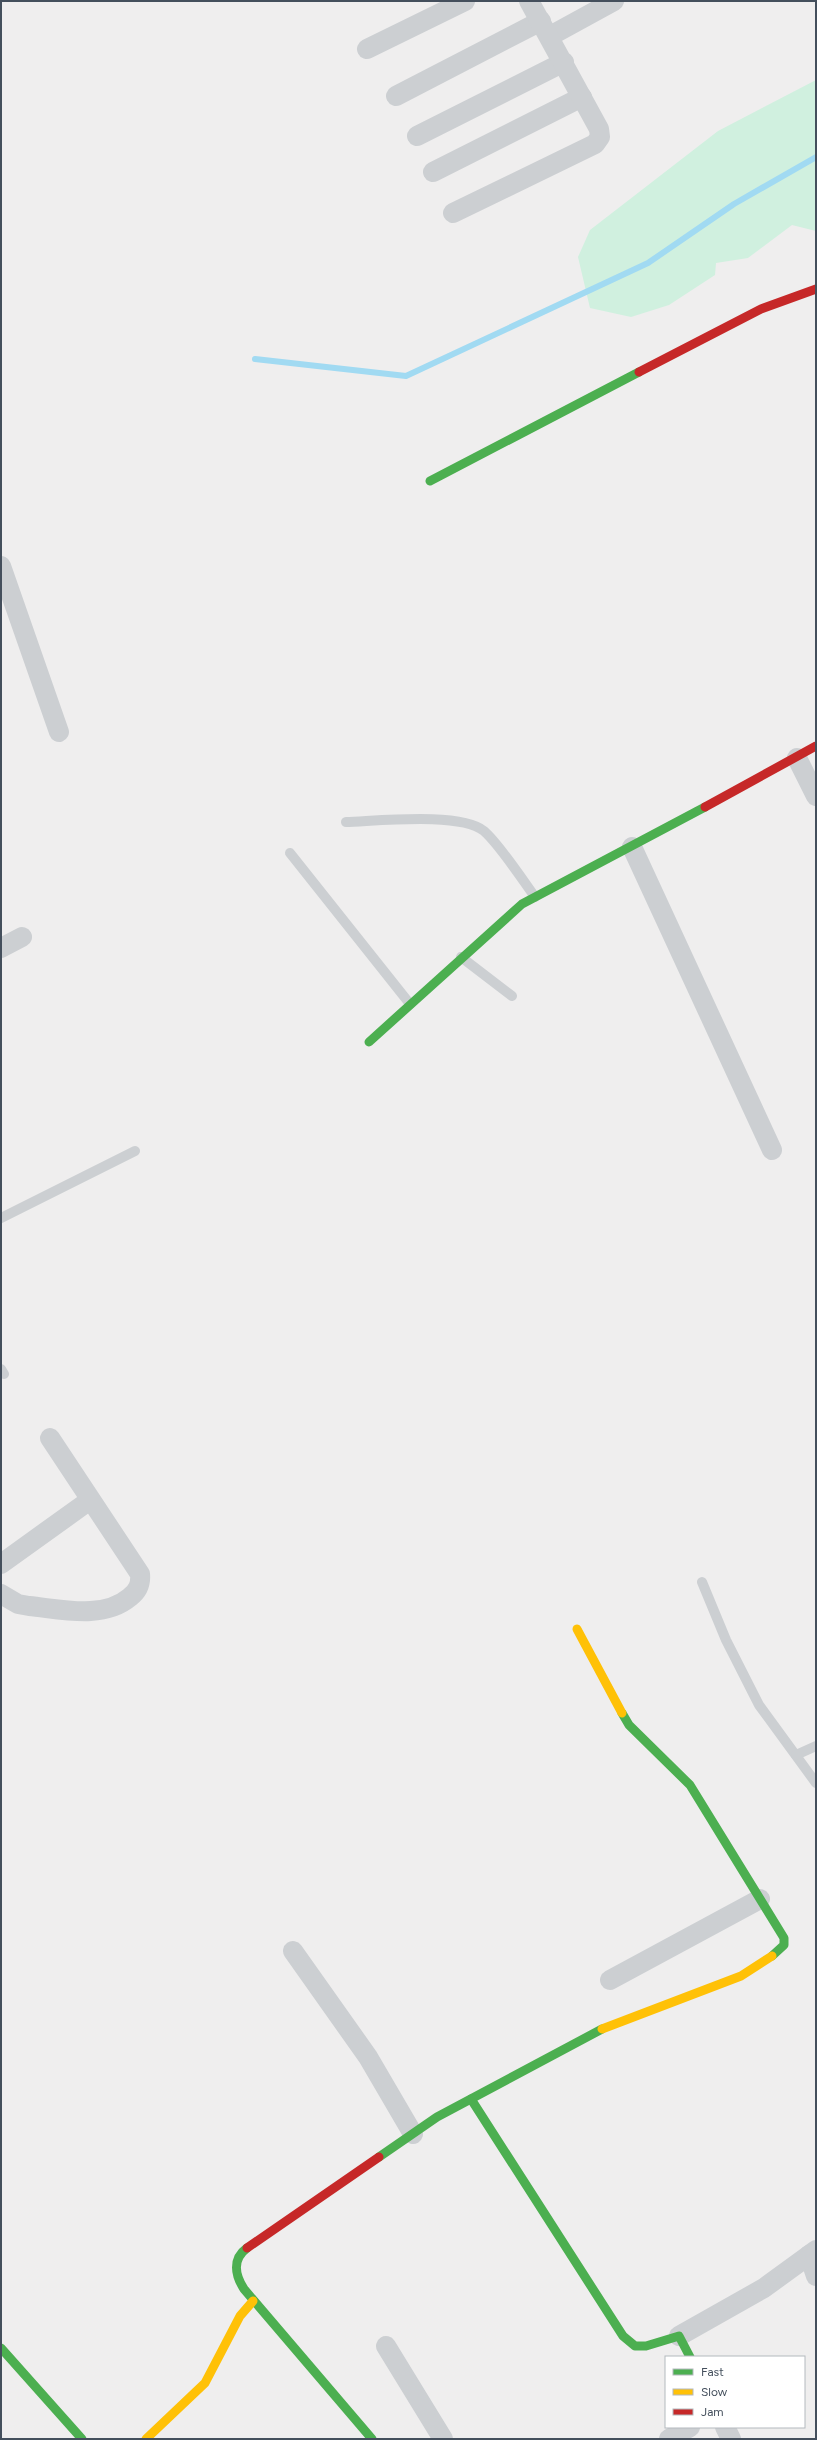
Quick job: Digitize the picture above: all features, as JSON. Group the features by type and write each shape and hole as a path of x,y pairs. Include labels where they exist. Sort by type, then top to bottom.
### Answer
{"street":[{"path":"367,48 466,1"},
{"path":"453,213 595,144 600,138 599,129 546,29 529,1"},
{"path":"396,96 546,29 614,1"},
{"path":"417,136 564,62"},
{"path":"433,172 582,97"},
{"path":"430,481 761,309 816,289"},
{"path":"1,566 59,732"},
{"path":"368,1042 509,914 535,896 632,847 797,758 816,746"},
{"path":"797,758 816,796"},
{"path":"632,847 772,1150"},
{"path":"1,948 22,937"},
{"path":"1,1594 18,1604 28,1606 97,1611 115,1607 136,1592 141,1581 140,1574 50,1438"},
{"path":"1,1564 90,1500"},
{"path":"372,2439 253,2301 235,2277 236,2261 244,2250 437,2117 600,2030 741,1976 779,1952 784,1945 784,1938 690,1784 629,1725 577,1629"},
{"path":"610,1980 760,1899"},
{"path":"293,1951 368,2057 413,2134"},
{"path":"471,2099 623,2336 635,2346 641,2346 679,2336 764,2288 812,2252 816,2276"},
{"path":"146,2439 204,2383 240,2316 253,2301"},
{"path":"679,2336 689,2356"},
{"path":"386,2346 443,2439"},
{"path":"1,2348 82,2439"},
{"path":"670,2439 688,2428"},
{"path":"726,2428 731,2439"}],"lane":[{"path":"346,822 451,820 470,823 484,832 535,896"},
{"path":"290,853 410,1004"},
{"path":"461,957 512,996"},
{"path":"1,1218 135,1151"},
{"path":"702,1582 726,1640 759,1705 816,1783"},
{"path":"796,1755 816,1746"}],"green space":[{"path":"816,80 816,231 792,225 748,258 716,263 715,275 669,305 631,317 590,308 578,257 590,230 718,131"}],"waterway":[{"path":"255,359 406,376 648,263 734,204 816,157"}],"traffic: fast":[{"path":"430,481 639,372"},
{"path":"369,1042 522,904 705,807"},
{"path":"622,1713 629,1725 690,1785 784,1938 784,1945 772,1956"},
{"path":"379,2157 437,2117 602,2029"},
{"path":"471,2099 623,2336 635,2346 646,2346 679,2336 689,2356"},
{"path":"247,2248 239,2257 236,2267 244,2289 372,2439"},
{"path":"1,2348 82,2439"}],"traffic: slow":[{"path":"577,1629 622,1713"},
{"path":"602,2029 741,1976 772,1956"},
{"path":"146,2439 205,2383 240,2316 253,2301"}],"traffic: jam":[{"path":"639,372 761,309 816,289"},
{"path":"705,807 816,746"},
{"path":"247,2248 379,2157"}]}
